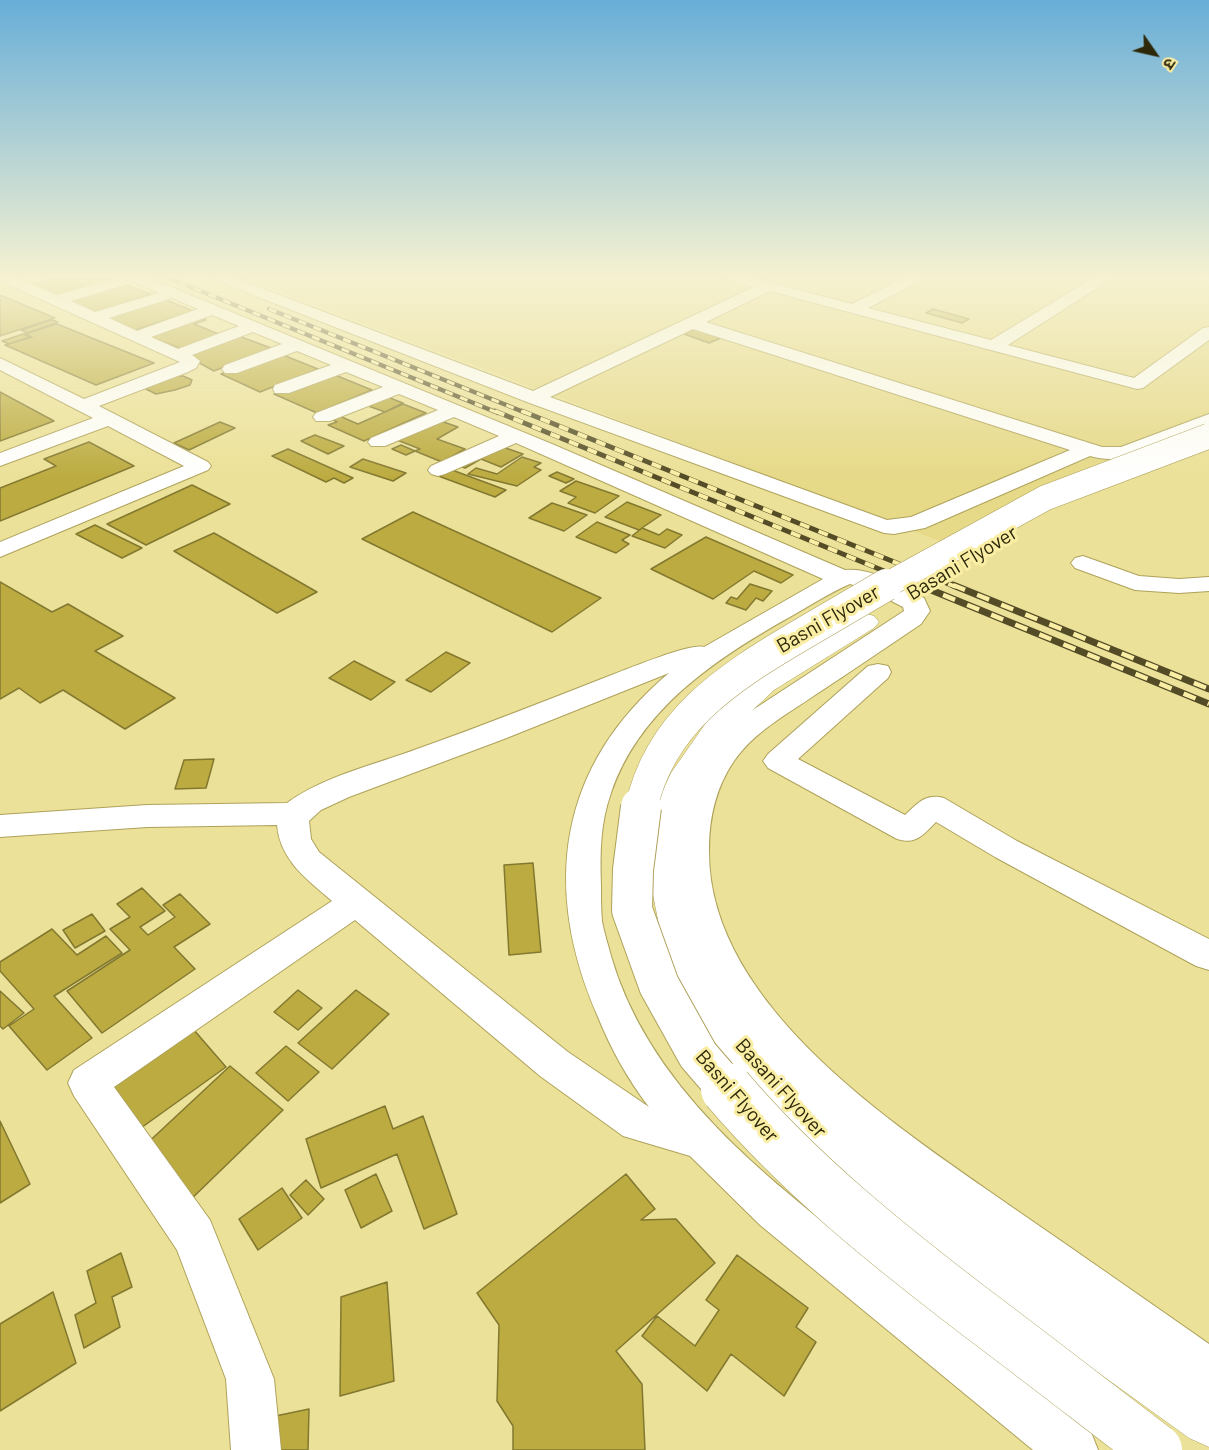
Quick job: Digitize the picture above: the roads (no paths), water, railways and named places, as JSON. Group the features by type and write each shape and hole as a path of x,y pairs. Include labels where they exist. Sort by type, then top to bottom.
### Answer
{"main road":[{"name":"Basni Flyover","path":"1156,1450 906,1258 824,1190 749,1115 698,1055 659,985 632,910 633,870 637,828 646,785 660,755 682,723 712,694 745,668 865,597 1045,498 1209,436"},
{"name":"Basani Flyover","path":"1209,452 1086,494 1055,508 763,682 729,714 688,773 675,803 668,869 679,925 694,970 720,1015 755,1065 813,1129 897,1198 1209,1418"}],"street":[{"path":"83,406 190,364 191,361 155,344"},
{"path":"179,354 207,344"},
{"path":"231,369 299,344 842,578"},
{"path":"393,344 534,398 884,526 917,523 1088,450"},
{"path":"534,398 648,344"},
{"path":"756,344 1088,450 1113,455 1209,420"},
{"path":"985,344 1137,384 1193,344"},
{"path":"994,346 998,344"},
{"path":"1181,352 1200,357"},
{"path":"0,363 201,466 0,550"},
{"path":"282,389 348,365"},
{"path":"323,417 399,387"},
{"path":"378,442 454,410"},
{"path":"0,460 108,419"},
{"path":"438,470 516,436"},
{"path":"1083,562 1136,583 1179,586 1209,584"},
{"path":"1073,1450 763,1201 699,1139 642,1067 607,1001 586,926 583,839 592,802 621,741 643,712 678,678 726,645 842,578 850,575 863,579 915,603 917,611 912,620 748,726 722,756 705,787 693,820 692,872 698,906 723,964 756,1016 791,1058 852,1114 923,1169 1209,1373"},
{"path":"0,826 147,816 294,814 310,802 338,789 494,732 642,673 726,645"},
{"path":"878,672 778,761 908,831 933,806 1006,849 1209,956"},
{"path":"294,814 292,827 296,845 306,861 554,1064 637,1123 699,1139"},
{"path":"256,1450 250,1379 194,1236 88,1083 244,975 357,902"}],"railway":[{"path":"329,344 498,413"},
{"path":"355,344 526,413"},
{"path":"495,411 923,587"},
{"path":"522,411 956,587"},
{"path":"919,585 1209,704"},
{"path":"953,585 1209,689"}]}
